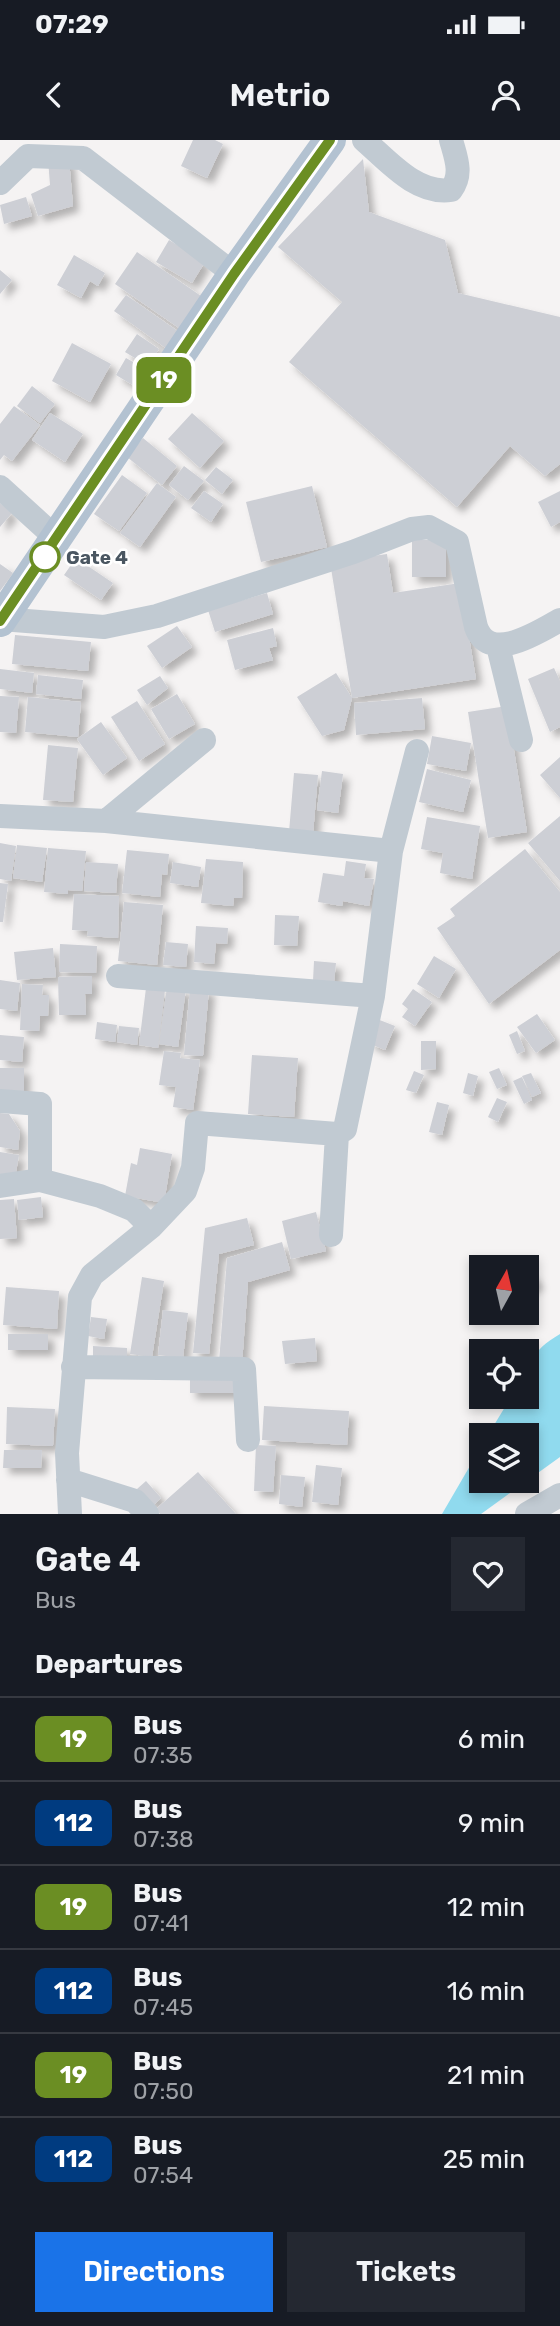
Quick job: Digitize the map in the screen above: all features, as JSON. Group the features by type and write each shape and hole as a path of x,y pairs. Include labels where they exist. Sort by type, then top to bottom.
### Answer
{"main road":[{"path":"1,620 234,274 330,140"}],"street":[{"path":"364,140 423,189 438,192 451,190 458,181 459,168 452,140"},
{"path":"0,183 28,156 83,158 234,274"},
{"path":"0,487 57,539"},
{"path":"1,620 104,627 157,616 353,552 412,529 429,527 457,542 480,636 498,646 521,740"},
{"path":"498,646 536,633 560,620"},
{"path":"106,821 204,740"},
{"path":"69,1514 72,1367 80,1297 92,1275 151,1227 186,1191 193,1168 197,1123 337,1134 345,1129 373,996 391,851 417,751"},
{"path":"0,816 106,821 391,851"},
{"path":"118,976 373,996"},
{"path":"0,1101 40,1104 40,1181"},
{"path":"331,1235 337,1134"},
{"path":"0,1186 40,1181 100,1195 134,1210 151,1227"},
{"path":"72,1367 244,1368 248,1440"},
{"path":"68,1480 135,1501 147,1514"},
{"path":"527,1514 560,1495"}],"water":[{"path":"560,1334 560,1457 539,1472 539,1423 495,1423 504,1409 539,1409 539,1351"},
{"path":"469,1468 469,1493 510,1493 481,1514 442,1514"}],"building":[{"path":"193,140 215,140 223,144 207,178 181,166"},
{"path":"48,159 69,159 73,206 38,216 31,194 50,185"},
{"path":"363,159 369,212 445,240 458,293 560,317 560,464 545,476 510,446 457,507 289,362 342,302 278,247"},
{"path":"26,197 32,216 4,224 0,205"},
{"path":"169,240 205,262 192,283 156,262"},
{"path":"137,252 201,296 179,328 115,284"},
{"path":"74,255 105,273 98,286 90,281 81,298 57,285"},
{"path":"0,270 12,280 0,294"},
{"path":"126,295 179,332 167,349 114,311"},
{"path":"137,334 159,349 148,366 125,352"},
{"path":"72,343 111,364 90,402 52,381"},
{"path":"126,358 147,370 136,387 116,375"},
{"path":"32,386 55,404 40,423 17,406"},
{"path":"14,406 40,425 12,461 4,455 0,460 0,424"},
{"path":"50,413 83,434 65,462 32,440"},
{"path":"192,413 224,441 200,468 168,439"},
{"path":"143,438 177,466 162,485 127,457"},
{"path":"184,466 204,481 188,500 169,485"},
{"path":"216,467 233,480 222,494 205,480"},
{"path":"122,475 147,493 119,531 94,514"},
{"path":"157,483 176,497 140,547 120,533"},
{"path":"312,486 327,547 261,562 246,502"},
{"path":"204,491 223,504 211,522 191,508"},
{"path":"560,491 560,522 551,527 538,502"},
{"path":"0,503 12,513 0,527"},
{"path":"412,540 446,540 446,577 412,577"},
{"path":"387,554 393,593 460,583 476,679 352,698 330,562"},
{"path":"76,558 113,583 101,600 64,575"},
{"path":"0,564 13,573 0,591"},
{"path":"267,593 273,614 215,632 208,610"},
{"path":"177,626 192,647 162,668 147,646"},
{"path":"273,628 277,646 269,648 273,660 235,670 227,640"},
{"path":"15,635 91,642 88,671 12,664"},
{"path":"554,668 560,681 560,727 550,732 528,679"},
{"path":"0,669 34,673 32,693 0,689"},
{"path":"336,673 352,698 344,730 322,736 297,697"},
{"path":"38,675 83,680 81,699 36,694"},
{"path":"160,676 168,688 147,705 137,690"},
{"path":"177,694 195,724 169,739 151,709"},
{"path":"0,696 19,697 16,733 0,732"},
{"path":"28,697 81,702 78,737 25,732"},
{"path":"422,698 425,729 356,735 354,703"},
{"path":"137,701 165,744 139,761 111,717"},
{"path":"507,706 527,832 488,838 468,712"},
{"path":"101,722 127,758 103,775 77,739"},
{"path":"432,736 471,743 466,771 427,764"},
{"path":"48,745 78,748 73,802 43,800"},
{"path":"560,757 560,798 540,775"},
{"path":"427,769 471,780 463,812 419,802"},
{"path":"322,771 343,774 338,813 317,810"},
{"path":"294,773 318,775 313,834 289,832"},
{"path":"560,816 560,881 528,843"},
{"path":"427,817 480,826 472,879 440,873 443,853 421,849"},
{"path":"0,843 16,846 11,881 0,879"},
{"path":"17,845 47,848 42,882 13,878"},
{"path":"48,848 86,851 82,891 68,890 68,894 44,892"},
{"path":"525,849 560,892 560,950 489,1004 437,928 455,916 450,909"},
{"path":"127,850 169,854 167,875 162,874 160,897 122,893"},
{"path":"206,859 243,862 242,898 234,898 233,906 201,903"},
{"path":"346,861 366,864 364,878 374,879 369,906 343,901 342,906 318,902 323,873 344,876"},
{"path":"86,862 118,864 116,893 84,891"},
{"path":"173,862 201,867 198,887 170,883"},
{"path":"0,883 8,884 3,922 0,922"},
{"path":"74,894 119,896 118,938 87,936 88,931 72,930"},
{"path":"124,902 163,905 157,965 118,961"},
{"path":"275,915 299,916 297,946 274,945"},
{"path":"196,926 228,928 227,944 216,943 214,964 194,962"},
{"path":"166,942 188,944 186,967 163,965"},
{"path":"60,944 97,946 96,973 59,972"},
{"path":"53,948 56,977 17,980 14,952"},
{"path":"434,956 456,969 439,998 417,984"},
{"path":"314,961 336,963 334,982 313,981"},
{"path":"92,976 92,994 85,994 86,1015 59,1015 58,977"},
{"path":"0,980 20,983 17,1011 0,1009"},
{"path":"22,984 43,985 42,995 49,995 48,1016 40,1016 39,1031 20,1030"},
{"path":"167,987 186,989 178,1047 159,1044"},
{"path":"190,987 209,989 203,1056 184,1055"},
{"path":"146,988 165,990 158,1048 139,1045"},
{"path":"413,989 432,1002 415,1026 402,1017 408,1009 402,1004"},
{"path":"537,1014 555,1040 536,1053 517,1027"},
{"path":"377,1019 395,1026 385,1050 368,1043"},
{"path":"97,1022 117,1025 115,1042 95,1039"},
{"path":"119,1026 139,1028 137,1045 117,1042"},
{"path":"517,1031 525,1051 517,1054 509,1035"},
{"path":"0,1035 24,1037 22,1062 0,1060"},
{"path":"421,1041 436,1041 436,1069 421,1070"},
{"path":"164,1051 181,1053 180,1058 200,1060 193,1110 173,1107 176,1087 159,1085"},
{"path":"252,1055 298,1058 294,1117 248,1114"},
{"path":"0,1068 24,1068 24,1094 0,1093"},
{"path":"499,1068 507,1085 497,1089 489,1072"},
{"path":"414,1071 424,1075 416,1093 406,1090"},
{"path":"468,1073 478,1076 473,1096 463,1093"},
{"path":"531,1073 541,1093 532,1097 522,1076"},
{"path":"522,1077 532,1100 524,1104 513,1081"},
{"path":"497,1098 507,1102 498,1122 488,1117"},
{"path":"437,1102 449,1105 442,1135 429,1132"},
{"path":"0,1113 9,1114 20,1131 18,1150 0,1147"},
{"path":"140,1148 172,1154 164,1203 125,1196 131,1163 137,1165"},
{"path":"0,1152 19,1155 15,1178 0,1175"},
{"path":"41,1197 43,1217 19,1220 17,1200"},
{"path":"14,1199 17,1238 0,1239 0,1200"},
{"path":"316,1212 326,1251 291,1259 282,1221"},
{"path":"247,1218 254,1245 219,1254 209,1354 193,1353 205,1228"},
{"path":"282,1242 290,1270 248,1282 242,1364 219,1362 227,1258"},
{"path":"142,1277 164,1281 152,1357 130,1354"},
{"path":"6,1287 59,1291 57,1329 3,1325"},
{"path":"163,1310 188,1313 183,1358 158,1355"},
{"path":"91,1317 107,1319 104,1339 88,1336"},
{"path":"8,1334 48,1334 48,1350 8,1350"},
{"path":"315,1338 317,1361 285,1364 282,1341"},
{"path":"93,1346 127,1348 127,1362 93,1360"},
{"path":"238,1373 238,1393 190,1393 190,1374"},
{"path":"264,1406 349,1411 347,1445 262,1440"},
{"path":"7,1407 55,1409 53,1446 6,1444"},
{"path":"256,1445 276,1446 273,1492 254,1491"},
{"path":"4,1450 42,1450 41,1468 3,1468"},
{"path":"316,1465 342,1468 338,1505 312,1502"},
{"path":"198,1472 236,1514 160,1514 156,1509"},
{"path":"281,1475 305,1477 302,1507 279,1504"},
{"path":"146,1481 161,1498 153,1506 137,1489"}],"bus line":[{"name":"19","path":"0,621 234,274 330,140"}],"place":[{"name":"Gate 4","path":"45,557"}]}
